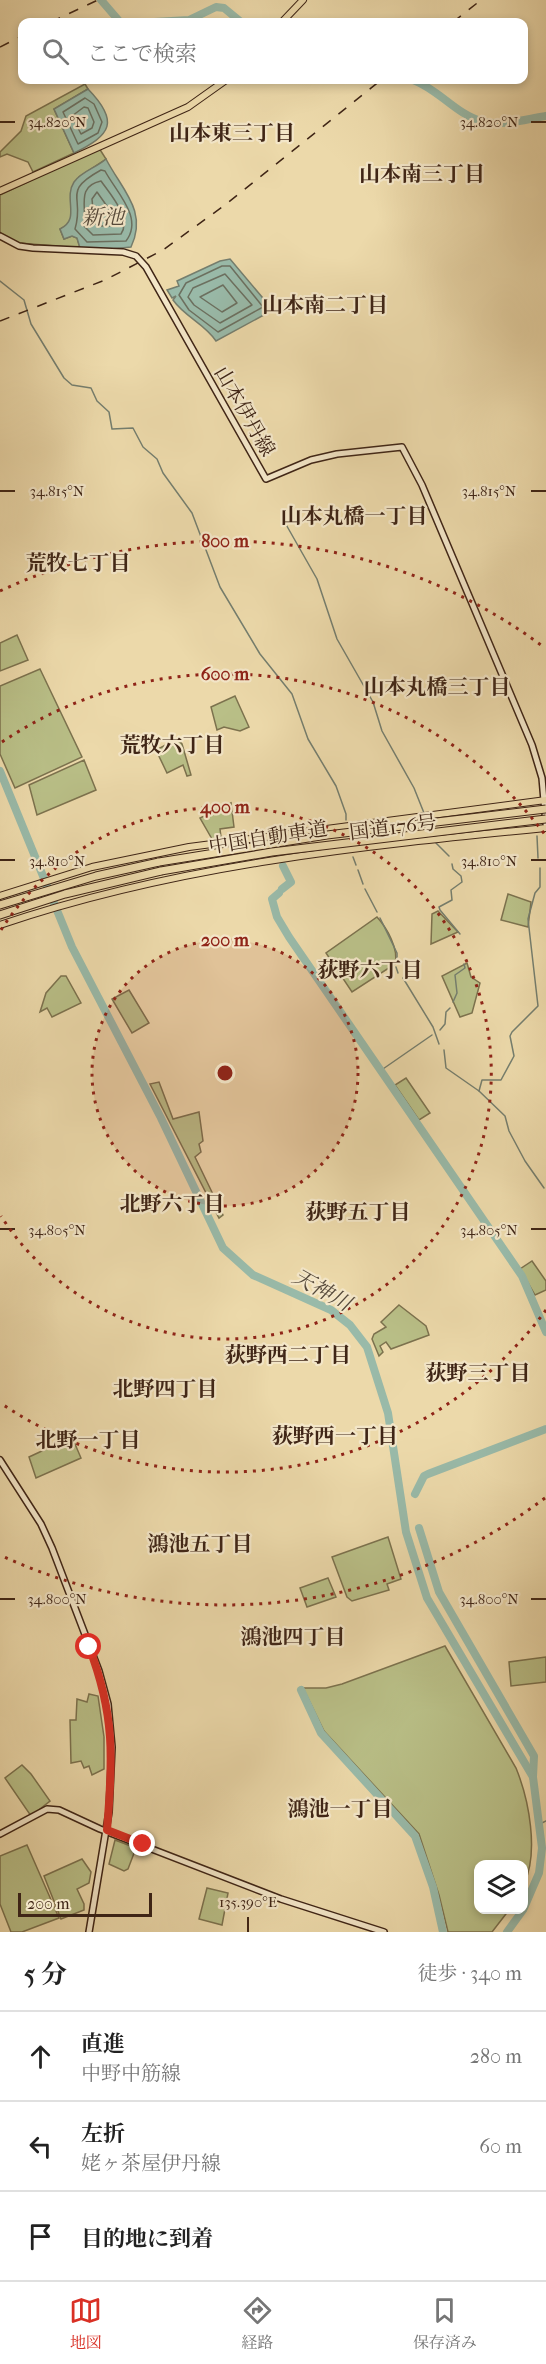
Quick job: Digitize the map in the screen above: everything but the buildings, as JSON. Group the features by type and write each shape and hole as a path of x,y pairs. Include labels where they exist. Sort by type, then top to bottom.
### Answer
{"highway":[{"path":"286,18 303,0"},
{"path":"0,191 188,107 220,84"},
{"name":"国道176号","path":"0,894 58,876 189,847 545,800"},
{"name":"中国自動車道","path":"0,905 62,885 159,862 316,837 546,809"},
{"name":"中国自動車道","path":"0,915 65,894 161,871 272,852 546,819"},
{"name":"国道176号","path":"0,927 37,912 170,879 300,855 546,826"}],"main road":[{"name":"山本伊丹線","path":"0,236 19,246 123,252 136,256 146,267 266,479 311,460 337,454 402,447 450,548 532,745 544,777 546,826"},
{"path":"0,1460 41,1524 52,1548 102,1680 110,1716 112,1747 107,1830 89,1932"},
{"path":"0,1834 51,1808 281,1899 384,1932"}],"green space":[{"path":"85,84 88,89 54,109 74,153 33,172 28,162 7,154 0,157 0,152 21,131 26,116"},
{"path":"99,148 106,159 79,177 71,219 68,225 60,229 64,239 72,236 77,238 80,248 19,243 0,233 0,195"},
{"path":"17,635 28,660 0,671 0,643"},
{"path":"40,669 82,757 15,788 0,754 0,686"},
{"path":"235,696 249,727 240,731 224,727 217,730 211,707"},
{"path":"177,739 182,744 191,775 187,776 183,765 167,773 156,750"},
{"path":"84,760 96,790 37,815 29,785"},
{"path":"231,803 234,827 220,829 221,837 212,839 200,818"},
{"path":"508,894 531,902 528,927 501,920"},
{"path":"438,911 458,932 431,944 432,914"},
{"path":"377,917 391,939 396,958 395,964 352,992 326,953"},
{"path":"467,963 471,977 480,983 472,1013 460,1017 442,976"},
{"path":"61,976 66,976 81,1003 52,1017 47,1008 40,1012 46,993"},
{"path":"129,990 149,1023 132,1033 112,999"},
{"path":"406,1078 430,1113 419,1120 395,1085"},
{"path":"159,1082 173,1119 199,1112 203,1141 199,1144 201,1152 195,1157 223,1215 219,1218 150,1084"},
{"path":"532,1261 546,1281 546,1290 535,1295 520,1269"},
{"path":"399,1305 426,1326 429,1335 391,1349 386,1342 380,1346 383,1352 379,1356 372,1339 374,1334 386,1327 381,1322"},
{"path":"72,1437 81,1458 36,1478 29,1457"},
{"path":"388,1537 401,1579 387,1584 389,1590 352,1601 347,1597 332,1557"},
{"path":"328,1578 336,1597 307,1607 300,1588"},
{"path":"445,1646 516,1768 528,1810 531,1857 528,1871 528,1860 474,1860 474,1914 506,1914 492,1932 448,1932 439,1895 419,1834 324,1731 303,1688 326,1688"},
{"path":"546,1657 546,1682 511,1686 509,1662"},
{"path":"89,1694 98,1696 104,1737 104,1769 92,1775 89,1766 84,1768 81,1761 71,1763 70,1720 76,1720 77,1699 87,1702"},
{"path":"22,1765 50,1801 31,1816 5,1778"},
{"path":"115,1840 136,1848 128,1869 124,1871 109,1864"},
{"path":"27,1845 59,1918 22,1932 11,1932 0,1904 0,1856"},
{"path":"82,1859 91,1872 89,1883 77,1889 84,1904 84,1910 61,1919 44,1876"},
{"path":"207,1888 228,1893 222,1925 199,1919"}],"water":[{"path":"88,89 105,110 107,127 96,140 74,153 54,109"},
{"name":"新池","path":"106,159 131,201 137,222 135,234 131,247 80,248 77,238 72,236 64,239 60,229 70,220 71,188 81,175"},
{"path":"230,259 273,310 216,341 178,306 173,300 176,296 172,298 167,290 179,286 177,281 220,261"}],"waterway":[{"path":"101,0 117,18"},
{"path":"193,18 216,7 224,8 236,18"},
{"path":"422,84 463,113 481,121 505,123 546,116"},
{"path":"0,281 24,300 31,324 64,378 72,385 91,388 97,401 109,412 112,429 133,428 143,447 157,459 163,473 192,513 220,587 260,654 292,694 308,739 336,786 346,820"},
{"path":"284,521 317,579 337,639 373,702 382,731 414,788 424,813"},
{"name":"天神川","path":"0,771 72,947 161,1118 223,1248 253,1275 331,1310 350,1325 367,1347 388,1413 406,1532 427,1598 533,1777 542,1848 539,1873 528,1899"},
{"path":"537,836 538,858"},
{"path":"436,843 449,856"},
{"path":"353,857 356,865"},
{"path":"452,864 453,869 461,876 462,882 451,890 452,900 439,907 460,934"},
{"path":"282,889 291,882 283,866"},
{"path":"540,868 540,887 535,893 528,919 538,1006 512,1032 510,1036 514,1056 501,1080 482,1080 479,1091 505,1116 509,1131 525,1161 544,1188"},
{"path":"358,870 363,884"},
{"path":"365,889 377,912"},
{"path":"279,893 272,899 277,917 289,937 522,1276 546,1332"},
{"path":"380,918 397,953 397,962"},
{"path":"453,1002 457,993 455,975 465,968 464,964"},
{"path":"396,967 398,973"},
{"path":"403,978 433,1027 439,1044"},
{"path":"440,1030 445,1024 446,1012 450,1008"},
{"path":"380,1071 432,1035"},
{"path":"444,1050 446,1068 479,1091"},
{"path":"415,1494 424,1476 428,1474 546,1429"},
{"path":"419,1528 439,1592 534,1756 533,1777"},
{"path":"301,1690 321,1733 415,1836 433,1887 443,1932"},
{"path":"540,1824 546,1821"},
{"name":"天神川","path":"507,1932 520,1914"}],"railway":[{"path":"60,18 98,0"},
{"path":"458,18 481,0"},
{"path":"0,47 18,38"},
{"path":"0,321 105,280 163,250 225,205 376,84"}],"district":[{"name":"山本東三丁目","path":"232,133"},
{"name":"山本南三丁目","path":"422,174"},
{"name":"山本南二丁目","path":"325,305"},
{"name":"山本丸橋一丁目","path":"354,516"},
{"name":"荒牧七丁目","path":"78,563"},
{"name":"山本丸橋三丁目","path":"437,687"},
{"name":"荒牧六丁目","path":"172,745"},
{"name":"荻野六丁目","path":"370,970"},
{"name":"北野六丁目","path":"172,1204"},
{"name":"荻野五丁目","path":"358,1212"},
{"name":"荻野西二丁目","path":"288,1355"},
{"name":"荻野三丁目","path":"478,1373"},
{"name":"北野四丁目","path":"165,1389"},
{"name":"荻野西一丁目","path":"335,1436"},
{"name":"北野一丁目","path":"88,1440"},
{"name":"鴻池五丁目","path":"200,1544"},
{"name":"鴻池四丁目","path":"293,1637"},
{"name":"鴻池一丁目","path":"340,1809"}],"route":[{"path":"89,1647 102,1680 110,1716 112,1768 107,1830 143,1844"}]}
